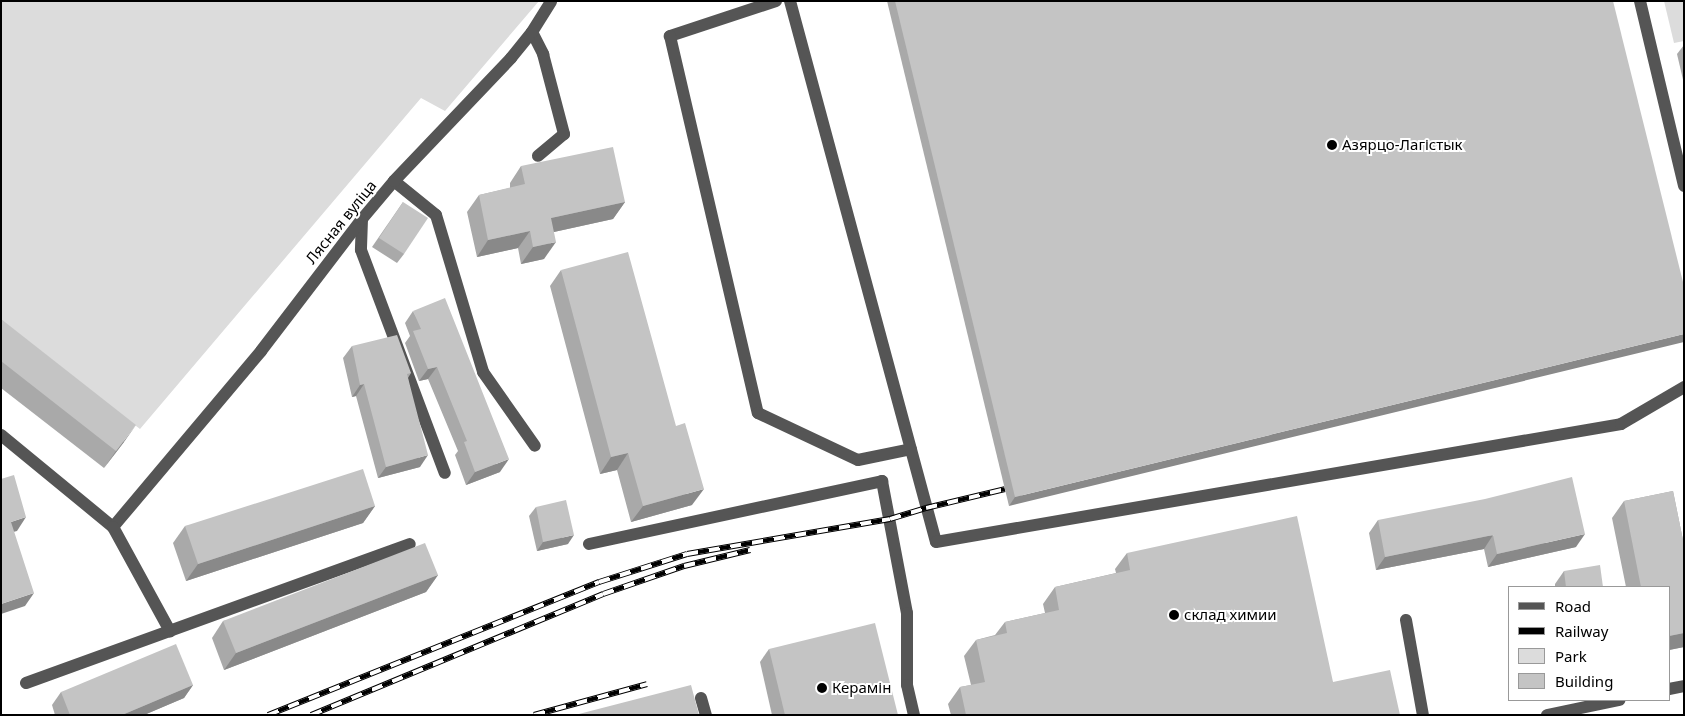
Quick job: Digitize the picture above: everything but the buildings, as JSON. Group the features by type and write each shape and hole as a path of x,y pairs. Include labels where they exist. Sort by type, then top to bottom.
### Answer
{"street":[{"name":"Лясная вуліца","path":"113,527 261,351 362,219 394,181 511,58 532,32 552,1"},
{"path":"776,1 670,36 758,413 858,460 911,449"},
{"path":"790,1 936,542 1621,424 1684,388"},
{"path":"1640,1 1684,186"},
{"path":"532,32 543,54 564,134 538,156"},
{"path":"394,181 436,215 483,372 535,446"},
{"path":"362,219 361,250 445,473"},
{"path":"1,436 113,527 170,631"},
{"path":"590,544 882,481 907,614 907,685 914,715"},
{"path":"26,683 410,544"},
{"path":"1406,620 1423,715"},
{"path":"1670,690 1684,686"},
{"path":"701,698 706,715"},
{"path":"1547,715 1614,701"}],"green space":[{"path":"1,1 539,1 445,111 421,98 140,429 1,323"},
{"path":"1664,1 1684,1 1684,41 1674,43"}],"railway":[{"path":"268,715 599,582 687,554 890,519 926,508 1005,489"},
{"path":"311,715 603,594 684,566 750,550"},
{"path":"534,715 647,684"}],"place":[{"name":"Азярцо-Лагістык","path":"1332,145"},
{"name":"склад химии","path":"1174,615"},
{"name":"Керамін","path":"822,688"}]}
